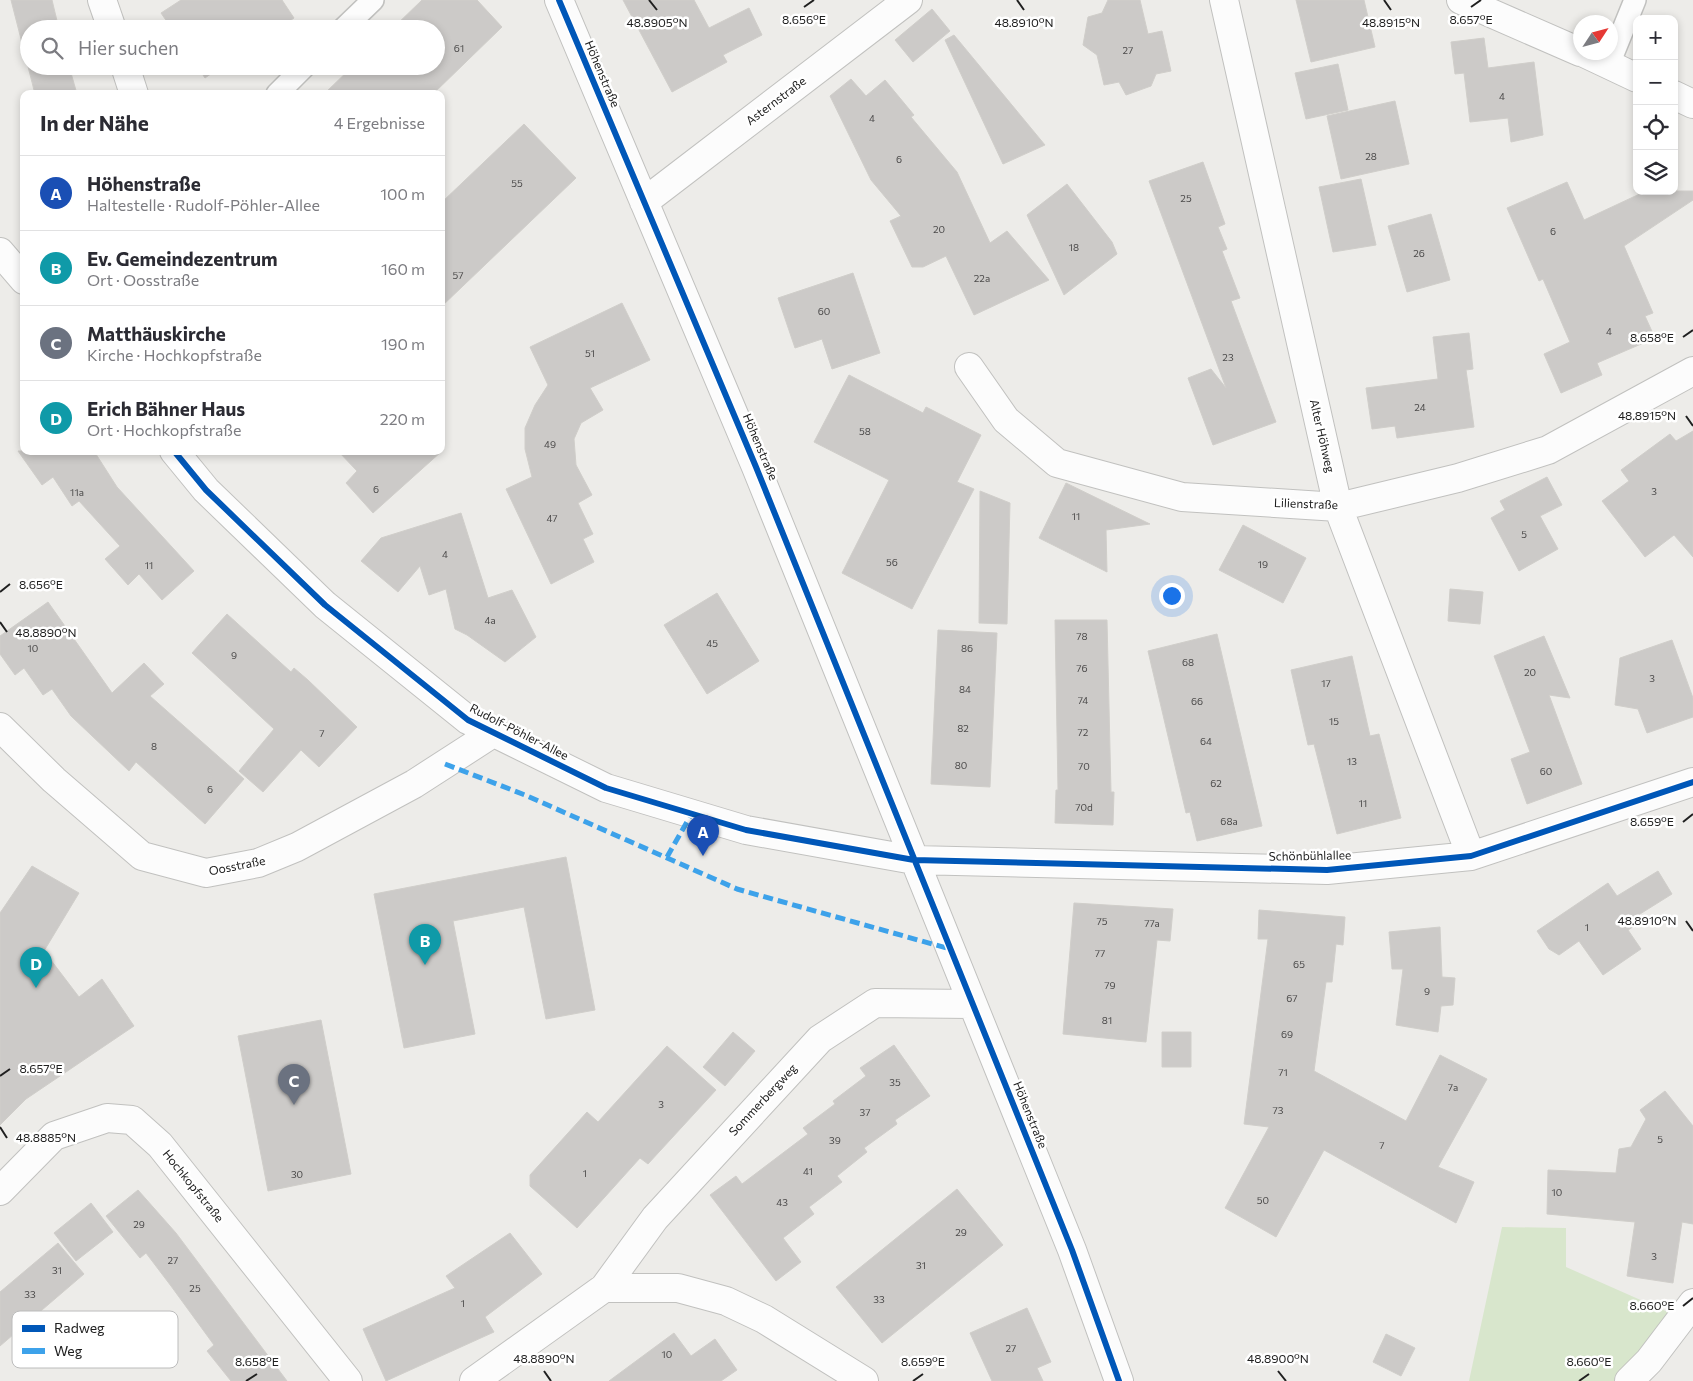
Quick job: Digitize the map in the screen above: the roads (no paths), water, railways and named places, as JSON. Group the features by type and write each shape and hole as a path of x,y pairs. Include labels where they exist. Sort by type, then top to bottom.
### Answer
{"street":[{"path":"102,0 109,20"},
{"name":"Höhenstraße","path":"559,0 756,467 971,1004 1072,1250 1118,1381"},
{"name":"Asternstraße","path":"644,202 908,0"},
{"name":"Alter Höhweg","path":"1224,0 1338,507 1471,856"},
{"path":"1461,0 1573,49"},
{"path":"1600,60 1633,76"},
{"path":"127,75 133,90"},
{"path":"1678,97 1693,104"},
{"path":"0,252 20,275"},
{"name":"Lilienstraße","path":"969,367 1006,420 1057,463 1182,497 1338,507 1458,478 1548,450 1693,371"},
{"name":"Rudolf-Pöhler-Allee","path":"177,455 206,490 325,605 468,720 615,791 746,830 914,860"},
{"name":"Oosstraße","path":"0,727 54,780 142,856 206,873 258,864 297,847 414,784 493,733"},
{"name":"Schönbühlallee","path":"914,860 1327,870 1471,856 1693,782"},
{"name":"Sommerbergweg","path":"474,1381 604,1288 655,1218 820,1039 876,1003 971,1004"},
{"name":"Hochkopfstraße","path":"0,1191 54,1136 107,1118 132,1120 160,1144 348,1381"},
{"path":"604,1288 678,1288 726,1302 764,1319 864,1381"},
{"path":"1629,1381 1688,1319"}],"lane":[{"path":"352,20 373,0"},
{"path":"1609,64 1635,0"},
{"path":"281,90 296,75"}],"place":[{"name":"Höhenstraße","path":"703,856"},
{"name":"Ev. Gemeindezentrum","path":"425,965"},
{"name":"Erich Bähner Haus","path":"36,988"},
{"name":"Matthäuskirche","path":"294,1105"}]}
